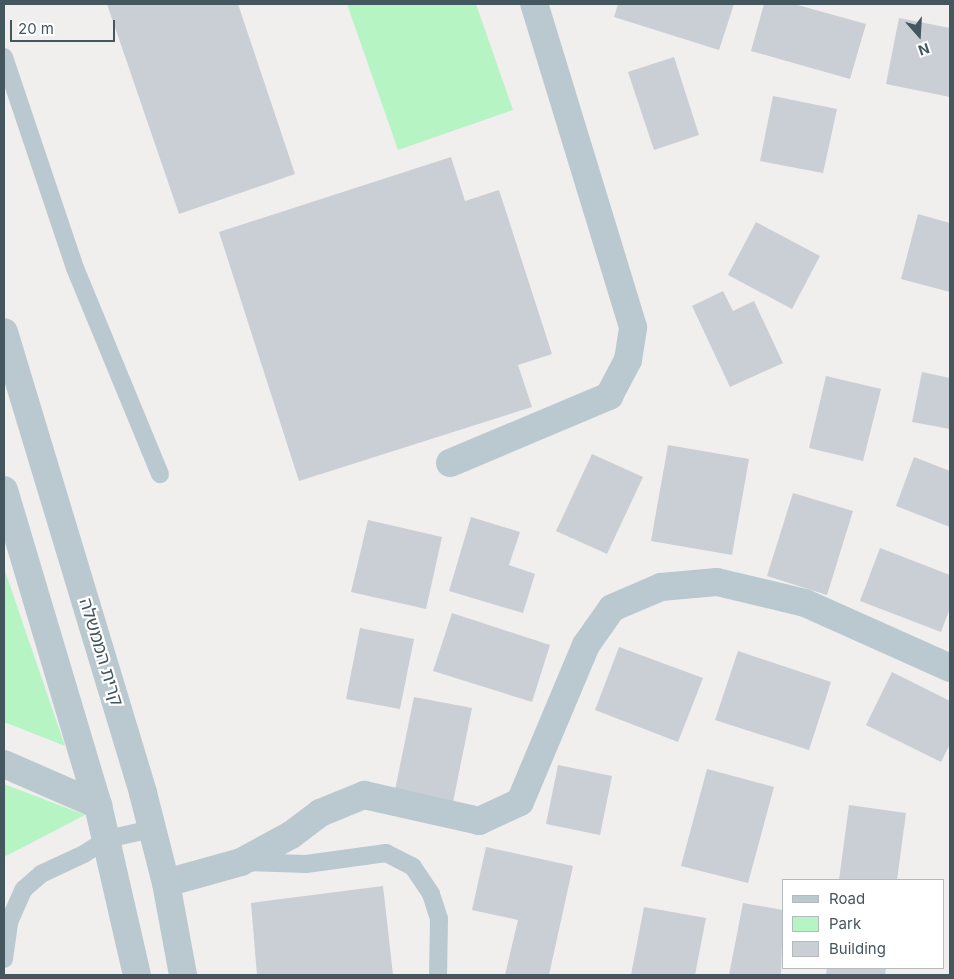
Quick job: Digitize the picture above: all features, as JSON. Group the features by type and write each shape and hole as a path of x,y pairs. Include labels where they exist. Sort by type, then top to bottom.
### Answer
{"street":[{"path":"450,463 609,396 628,360 633,327 534,4"},
{"name":"קרית הממשלה","path":"4,332 152,829 166,883 183,975"},
{"path":"4,490 98,806 137,975"},
{"path":"166,883 241,862 291,835 320,813 364,795 478,822 520,802 586,645 612,608 661,587 717,582 805,603 950,668"},
{"path":"4,764 98,806"}],"lane":[{"path":"4,57 75,268 160,474"},
{"path":"4,959 9,922 24,889 41,874 84,854 107,839 152,829"},
{"path":"241,862 306,864 386,853 413,867 431,894 439,919 438,975"}],"green space":[{"path":"347,4 476,4 513,110 398,150"},
{"path":"4,568 65,746 4,722"},
{"path":"4,784 85,815 4,857"}],"building":[{"path":"107,4 238,4 295,174 179,214"},
{"path":"618,4 734,4 719,50 614,17"},
{"path":"764,4 794,4 866,24 850,79 751,51"},
{"path":"899,18 950,28 950,97 886,84"},
{"path":"674,57 699,135 654,150 628,72"},
{"path":"773,96 837,109 823,173 760,161"},
{"path":"451,157 465,201 499,190 552,354 518,365 532,407 299,481 219,232"},
{"path":"918,214 950,223 950,292 901,279"},
{"path":"756,222 820,256 792,309 728,275"},
{"path":"723,291 733,311 754,301 783,363 730,387 692,306"},
{"path":"922,372 950,378 950,429 912,422"},
{"path":"826,376 881,389 863,461 809,448"},
{"path":"668,445 749,459 732,555 651,541"},
{"path":"592,454 643,477 607,554 556,531"},
{"path":"914,457 950,471 950,527 896,506"},
{"path":"793,493 853,511 827,595 767,576"},
{"path":"471,517 520,532 509,565 535,574 523,613 449,591"},
{"path":"368,520 442,537 426,609 351,592"},
{"path":"880,548 950,575 950,608 941,632 860,601"},
{"path":"452,613 550,645 532,702 433,671"},
{"path":"360,628 414,639 400,709 346,699"},
{"path":"619,647 703,678 678,742 595,710"},
{"path":"738,651 831,682 809,750 715,720"},
{"path":"892,672 950,701 950,744 941,762 866,725"},
{"path":"414,697 472,708 452,807 394,795"},
{"path":"558,765 612,776 600,835 546,824"},
{"path":"707,769 774,787 748,883 681,866"},
{"path":"849,805 906,813 897,879 839,879"},
{"path":"486,847 573,866 549,975 505,975 518,920 472,910"},
{"path":"383,886 393,975 257,975 251,903"},
{"path":"743,903 782,910 781,975 729,975"},
{"path":"644,907 706,918 695,975 631,975"},
{"path":"827,969 886,969 885,975 826,975"}]}
